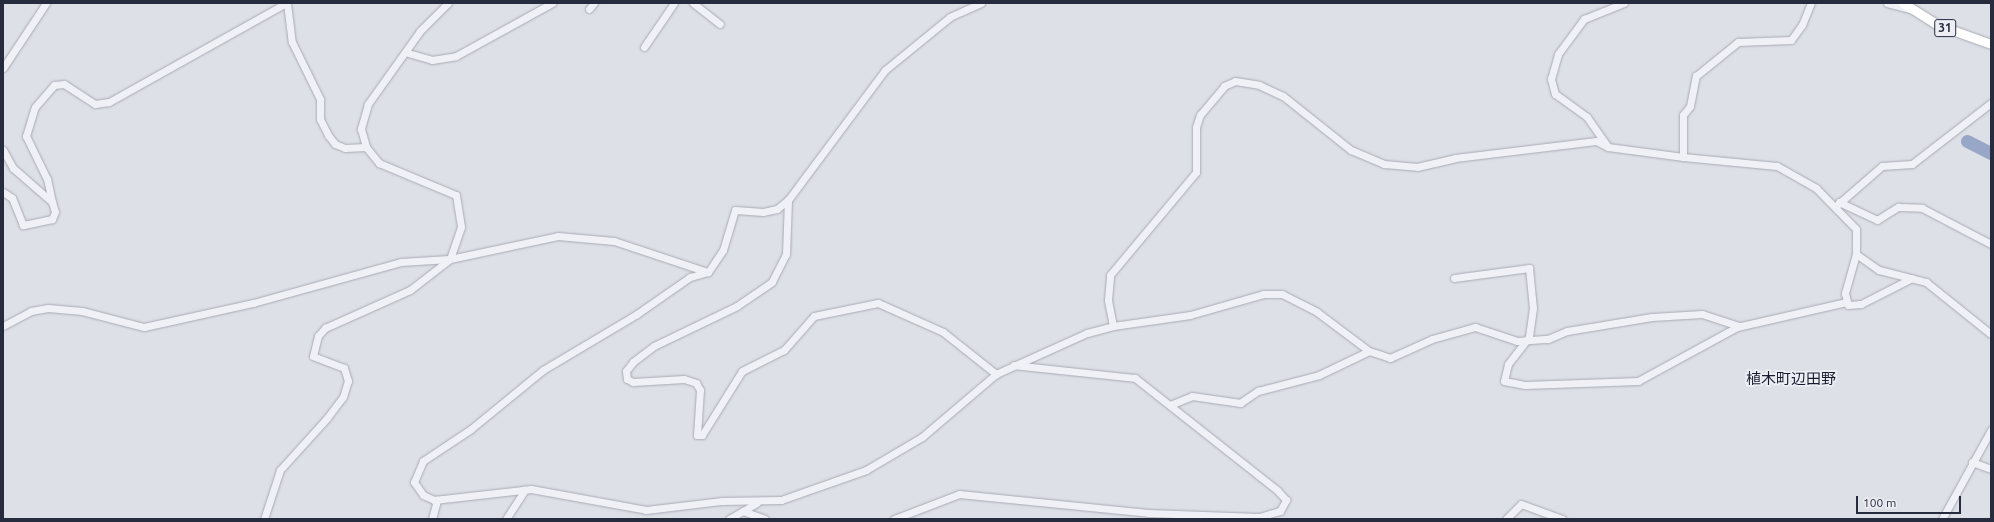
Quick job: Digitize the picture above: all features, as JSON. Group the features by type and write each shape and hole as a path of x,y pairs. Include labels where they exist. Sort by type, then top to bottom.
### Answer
{"main road":[{"name":"31","path":"1903,3 1938,25 1991,44"}],"street":[{"path":"3,68 46,3"},
{"path":"3,192 12,198 23,225 52,219 55,212 47,179 26,136 35,107 54,85 64,84 95,104 109,102 286,3 292,42 320,99 320,119 328,135 335,144 345,148 366,147"},
{"path":"264,519 280,470 331,413 348,381 344,368 313,356 318,336 333,323 410,290 450,259 460,227 456,195 386,166 366,147 361,129 368,104 408,53 420,30 448,3"},
{"path":"408,53 432,60 456,56 552,3"},
{"path":"588,9 594,3"},
{"path":"644,46 674,3"},
{"path":"693,3 720,24"},
{"path":"981,3 950,18 885,70 788,200 777,209 763,212 735,210 723,250 708,272 690,277 637,314 543,370 471,430 423,461 414,482 423,495 437,500 525,490 646,510 722,501 757,503 781,500 866,470 922,437 996,374 1014,365 1113,326 1190,316 1263,294 1282,294 1317,312 1369,351 1390,358 1432,339 1475,327 1510,340 1527,340 1652,317 1702,314 1739,326"},
{"path":"1608,147 1587,117 1555,94 1551,78 1558,54 1584,19 1624,3"},
{"path":"1683,157 1683,115 1690,106 1696,76 1738,42 1791,40 1802,25 1811,3"},
{"path":"1887,3 1912,10"},
{"path":"1113,326 1108,300 1110,275 1196,172 1198,121 1216,94 1229,83 1246,81 1283,96 1351,150 1384,164 1417,167 1455,158 1596,141 1608,147 1683,157 1777,166 1816,188 1838,204 1877,220 1898,207 1922,208 1991,244"},
{"path":"1838,204 1882,166 1912,164 1991,103"},
{"path":"3,150 13,168 52,202"},
{"path":"788,200 786,254 772,282 737,306 654,346 632,362 626,371 627,379 633,382 684,379 696,383 700,390 697,435 702,434 742,371 784,350 814,316 878,303 942,332 996,374"},
{"path":"1838,204 1856,229 1856,254 1845,293 1846,302 1853,307 1912,278"},
{"path":"3,326 30,311 48,308 82,311 144,327 253,303 401,262 450,259 558,236 614,241 708,272"},
{"path":"1856,254 1879,270 1926,282 1991,334"},
{"path":"1454,278 1529,268 1533,308 1527,340 1508,364 1504,381 1525,385 1628,383 1739,326 1846,302"},
{"path":"1170,405 1192,396 1240,403 1258,391 1319,375 1369,351"},
{"path":"894,519 959,494 1148,513 1259,517 1280,511 1286,500 1277,490 1135,378 1014,365"},
{"path":"1942,519 1972,462 1991,430"},
{"path":"1972,462 1991,469"},
{"path":"506,519 525,490"},
{"path":"432,519 437,500"},
{"path":"729,519 757,503"},
{"path":"1506,519 1521,504 1562,519"},
{"path":"743,511 765,519"}],"waterway":[{"path":"1967,141 1991,153"}],"district":[{"name":"植木町辺田野","path":"1791,379"}]}
